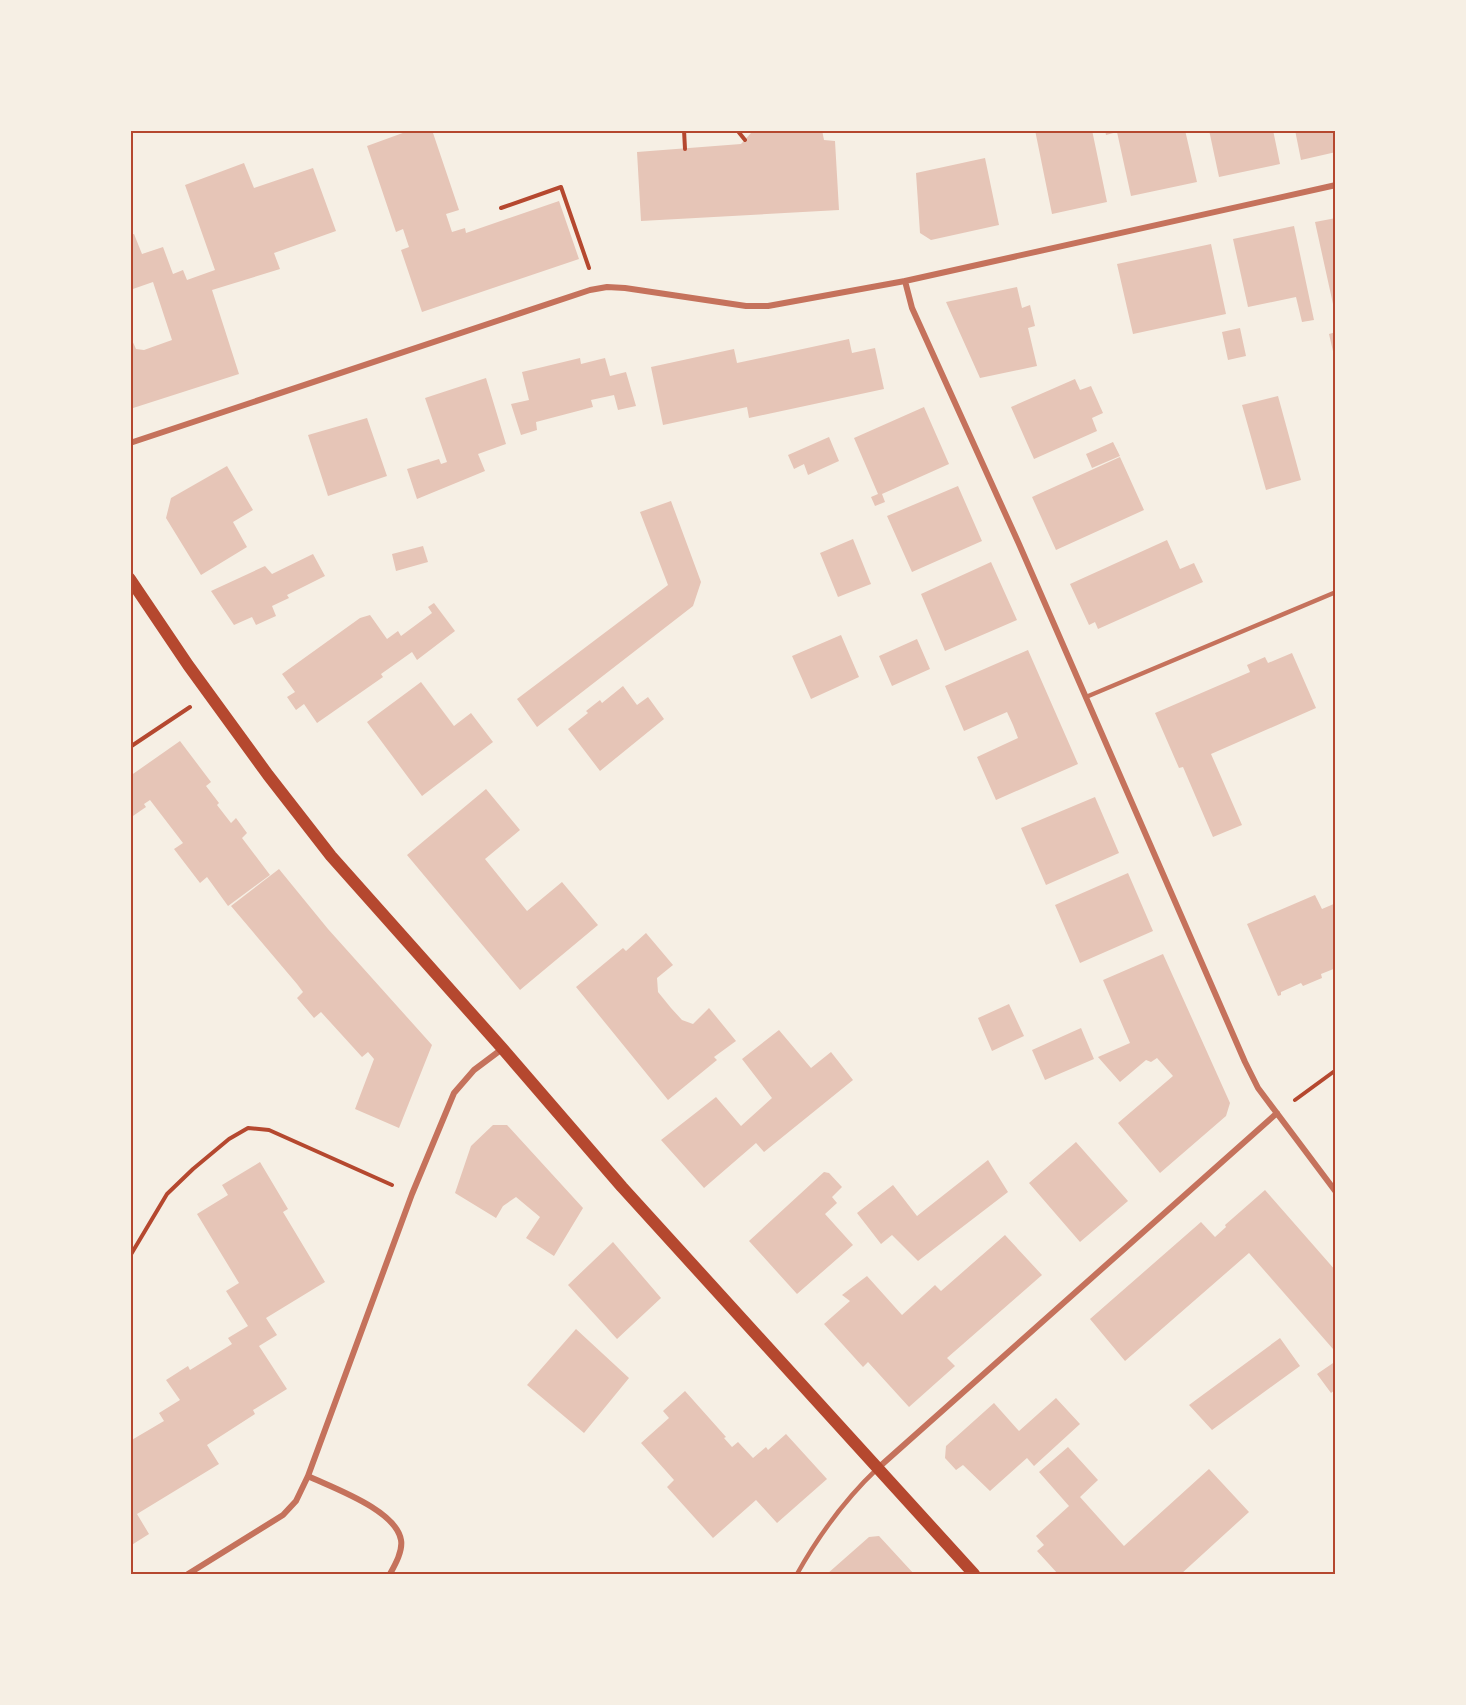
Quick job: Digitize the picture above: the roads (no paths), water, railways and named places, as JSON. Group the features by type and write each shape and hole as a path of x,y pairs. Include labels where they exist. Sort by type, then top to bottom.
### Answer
{"main road":[{"path":"130,579 268,775 331,856 622,1187 974,1575"}],"street":[{"path":"130,443 596,289 625,288 746,306 768,306 904,281 1335,185"},
{"path":"904,281 912,309 1086,697 1245,1062 1258,1088 1335,1192"},
{"path":"188,1575 283,1515 296,1501 308,1476 412,1194 454,1093 474,1070 502,1048"},
{"path":"878,1468 1277,1113"},
{"path":"308,1476 387,1517 401,1539 400,1550 390,1575"}],"lane":[{"path":"1086,697 1335,592"},
{"path":"797,1575 832,1518 856,1489 878,1468"}]}
